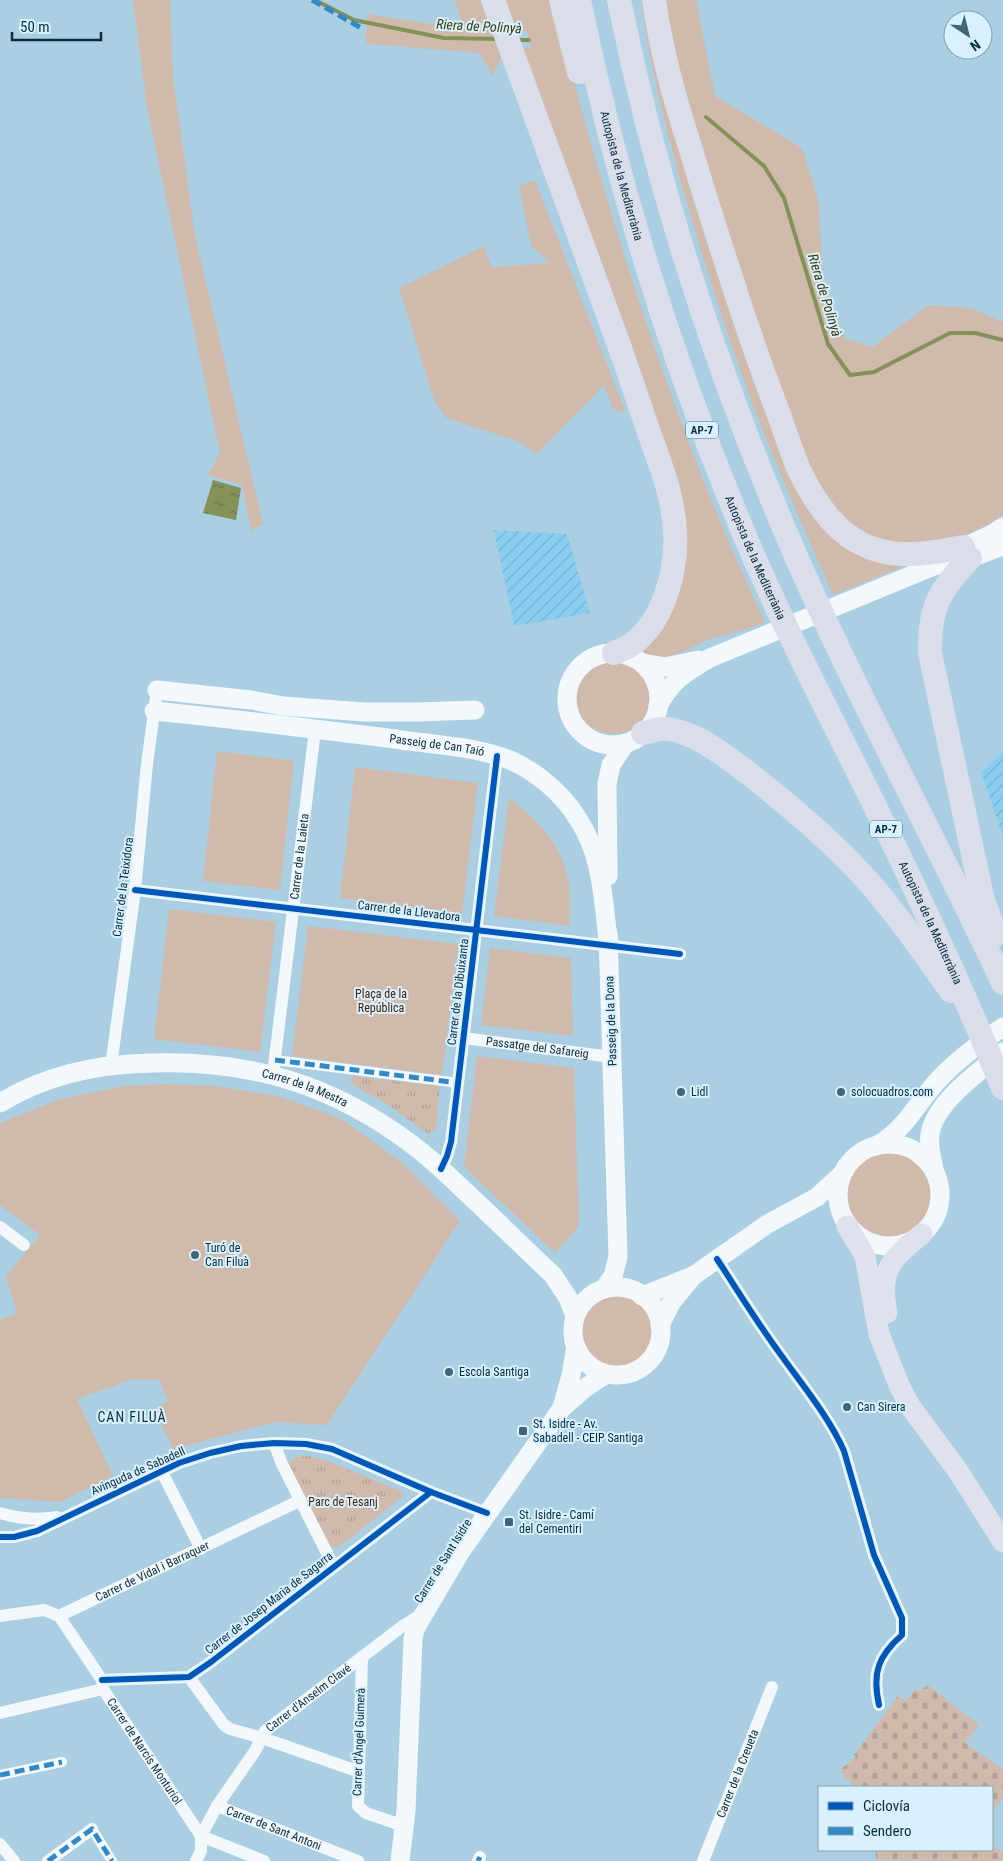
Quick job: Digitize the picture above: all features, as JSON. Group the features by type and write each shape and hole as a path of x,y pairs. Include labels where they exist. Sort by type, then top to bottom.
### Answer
{"highway":[{"path":"561,0 576,64 624,188"},
{"name":"Autopista de la Mediterrània","path":"579,0 606,120 624,188 642,252 694,411 779,612 862,779 952,968 1003,1088"},
{"path":"619,0 630,53 666,194 700,307 738,415 774,504 828,626 965,901 1003,983"},
{"path":"627,0 630,53"},
{"path":"654,0 668,76 718,238 763,374 800,471 809,488 840,530 865,545 896,555 967,552"},
{"path":"496,9 628,371 664,474 673,512 675,551 672,572 662,604 639,638 630,646 614,653"},
{"path":"967,552 954,576 937,600 930,626 930,653 983,901 1003,952"},
{"path":"634,738 660,729 669,729 700,740 739,766 813,827 863,876 896,914 976,1026"},
{"path":"845,1223 865,1256 879,1334 899,1385 910,1406 963,1478 1003,1542"},
{"path":"922,1234 899,1252 888,1272 884,1296 891,1330 910,1380 920,1400 973,1477 1003,1528"}],"main road":[{"path":"710,658 665,667 643,663 622,653 603,654 591,658 579,667 571,680 567,694 568,709 573,722 586,737 602,744 615,746 634,738 654,718 666,691 678,678 710,658 967,552 1003,527"},
{"path":"967,552 1003,546"},
{"path":"643,663 656,683 659,697 658,706"},
{"name":"Passeig de Can Taió","path":"157,690 251,700 283,706 364,712 418,712 476,716 418,725 341,724 184,708 162,712"},
{"name":"Passeig de Can Taió","path":"162,712 480,751 512,761 536,775 554,790 570,807 585,829 597,860 609,946"},
{"name":"Passeig de la Dona","path":"586,737 600,761 607,784"},
{"name":"Passeig de la Dona","path":"600,1292 613,1276 618,1258 609,946 607,784 611,765 634,738"},
{"path":"660,1325 671,1303 693,1276 744,1239 788,1211 817,1197 841,1175 856,1155 878,1145 900,1129 939,1079 1003,1027"},
{"path":"788,1211 823,1209 864,1238 882,1245 901,1244 912,1241 922,1234 929,1227 939,1208 939,1184 929,1144 930,1134 937,1116 954,1095 1003,1052"},
{"name":"Carrer de la Mestra","path":"0,1103 18,1093 51,1080 78,1072 111,1066 188,1062 230,1066 274,1067 311,1087 352,1105 394,1131 441,1169 553,1275 568,1298 575,1316"},
{"path":"878,1145 903,1144 919,1153 934,1168"},
{"path":"841,1175 837,1199 845,1223"},
{"name":"Passeig de la Dona","path":"618,1258 637,1293"},
{"name":"Carrer de la Mestra","path":"553,1275 572,1285 600,1292"},
{"path":"637,1293 656,1311 660,1325 660,1336 655,1353 648,1362 631,1373 620,1376 606,1374 585,1361 576,1346 573,1329 575,1316 584,1303 600,1292 614,1288 637,1293 693,1276"},
{"name":"Carrer de Sant Isidre","path":"562,1408 572,1375 576,1346"},
{"name":"Carrer de Sant Isidre","path":"400,1861 404,1826 415,1629 461,1551 562,1408 585,1388 606,1374"}],"street":[{"name":"Carrer de la Teixidora","path":"111,1066 135,890 147,764 162,712 157,690"},
{"name":"Carrer de la Laieta","path":"274,1067 315,730"},
{"name":"Carrer de la Dibuixanta","path":"441,1169 451,1142 498,756"},
{"name":"Carrer de la Llevadora","path":"135,890 680,954"},
{"name":"Passatge del Safareig","path":"463,1038 612,1057"},
{"path":"274,1067 459,1083"},
{"path":"0,1227 24,1245"},
{"path":"717,1259 774,1347 832,1428 844,1452 874,1555 902,1618 902,1634 884,1653 878,1666 876,1680 880,1705"},
{"path":"274,1443 299,1501 334,1567"},
{"name":"Avinguda de Sabadell","path":"0,1537 37,1531 179,1463 241,1446 274,1443 306,1444 332,1449 431,1492 487,1513"},
{"path":"162,1472 201,1549"},
{"name":"Carrer de Josep Maria de Sagarra","path":"189,1677 431,1492"},
{"name":"Carrer de Vidal i Barraquer","path":"59,1616 299,1501"},
{"name":"Avinguda de Sabadell","path":"0,1514 44,1519 66,1516"},
{"path":"0,1616 44,1610 59,1616"},
{"name":"Carrer d'Anselm Clavé","path":"196,1861 201,1851 201,1836 217,1806 256,1751 271,1724 424,1612"},
{"name":"Carrer de Narcís Monturiol","path":"59,1616 201,1836"},
{"name":"Carrer d'Àngel Guimerà","path":"362,1656 357,1800 360,1810 404,1826"},
{"path":"0,1713 103,1684 189,1677 224,1725 230,1729 358,1771"},
{"name":"Carrer de la Creueta","path":"704,1861 772,1687"},
{"path":"0,1775 62,1762"},
{"name":"Carrer de Sant Antoni","path":"217,1806 358,1861"},
{"path":"48,1861 92,1829 112,1861"},
{"path":"201,1836 264,1861"},
{"path":"0,1844 14,1861"}],"shaded area":[{"path":"494,530 567,534 590,613 514,626"},
{"path":"1003,751 1003,836 981,772"}],"green space":[{"path":"133,0 170,0 173,77 195,236 263,524 251,531 242,485 208,475 220,453 147,108"},
{"path":"455,0 484,0 501,58 493,76 479,53 369,44 366,42 367,14 464,29"},
{"path":"500,0 554,0 595,158 654,346 670,393 724,531 765,622 713,638 669,656 657,656 640,651 680,563 519,50 531,47 527,31 512,31"},
{"path":"641,0 649,0 809,501 916,561 833,595 751,400 712,286 683,190 662,110"},
{"path":"664,0 696,0 715,96 802,148 818,198 824,288 846,339 873,347 928,305 971,308 1003,322 1003,514 993,522 972,532 950,539 903,545 878,540 855,528 837,512 811,470 784,403 687,104"},
{"path":"535,180 626,413 613,409 604,385 537,454 517,441 446,418 434,400 399,288 484,246 491,267 550,263 531,246 519,186"},
{"path":"606,660 620,660 634,666 644,676 650,690 650,704 644,718 634,728 620,734 606,734 592,728 582,718 576,704 576,690 582,676 592,666"},
{"path":"217,751 294,761 280,890 203,881"},
{"path":"355,767 478,783 462,913 340,898"},
{"path":"509,797 538,823 560,854 569,885 570,926 494,916"},
{"path":"169,909 276,922 260,1052 154,1039"},
{"name":"Plaça de la República","path":"308,926 458,944 442,1075 292,1056"},
{"path":"490,948 571,958 573,1036 481,1025"},
{"path":"477,1056 574,1068 579,1226 555,1253 464,1167"},
{"path":"352,1076 440,1086 436,1130 428,1134 386,1103 356,1087 350,1081"},
{"path":"166,1084 216,1086 278,1096 342,1119 401,1162 460,1221 327,1425 276,1422 173,1449 154,1409 168,1401 159,1380 133,1379 77,1399 113,1476 60,1502 0,1498 0,1320 17,1313 6,1276 40,1235 0,1205 0,1123 57,1100 123,1086"},
{"path":"889,1143 908,1147 925,1158 936,1175 940,1194 936,1213 925,1230 908,1241 889,1245 870,1241 853,1230 842,1213 838,1194 842,1175 853,1158 870,1147"},
{"path":"617,1287 634,1291 648,1300 657,1314 661,1331 657,1348 648,1362 634,1371 617,1375 600,1371 586,1362 577,1348 573,1331 577,1314 586,1300 600,1291"},
{"name":"Parc de Tesanj","path":"309,1456 328,1461 403,1492 402,1497 348,1540 335,1548 329,1545 288,1463 296,1457"},
{"path":"928,1685 979,1725 965,1743 1003,1769 1003,1798 993,1812 993,1786 852,1786 849,1778 845,1780 841,1769 856,1757 854,1755 898,1696 905,1700 915,1689 919,1691"},
{"path":"993,1846 1003,1853 1003,1861 874,1860 877,1859 874,1851 993,1851"}],"water":[{"path":"213,480 241,488 236,520 203,513"}],"waterway":[{"name":"Riera de Polinyà","path":"315,0 354,20 444,38 499,39"},
{"name":"Riera de Polinyà","path":"516,40 529,40"},
{"name":"Riera de Polinyà","path":"706,117 764,166 784,198 828,344 850,375 874,372 950,333 975,333 1003,340"}],"marked path":[{"path":"312,0 363,29"},
{"path":"275,1060 459,1083"},
{"path":"0,1775 62,1762"},
{"path":"48,1861 92,1829 112,1861"},
{"path":"478,1861 480,1857"}],"cycle path":[{"path":"441,1169 451,1142 497,756"},
{"path":"135,890 680,954"},
{"path":"717,1259 764,1331 823,1414 844,1451 874,1555 902,1618 902,1635 887,1650 879,1666 876,1684 879,1705"},
{"path":"0,1537 14,1537 37,1531 179,1463 241,1446 274,1443 306,1444 332,1449 431,1492 487,1513"},
{"path":"102,1680 189,1677 431,1492"}],"place":[{"name":"Lidl","path":"681,1092"},
{"name":"solocuadros.com","path":"841,1092"},
{"name":"Turó de Can Filuà","path":"195,1255"},
{"name":"Escola Santiga","path":"449,1372"},
{"name":"Can Sirera","path":"847,1407"},
{"name":"St. Isidre - Av. Sabadell - CEIP Santiga","path":"523,1431"},
{"name":"St. Isidre - Camí del Cementiri","path":"509,1522"}],"district":[{"name":"CAN FILUÀ","path":"132,1417"}]}
